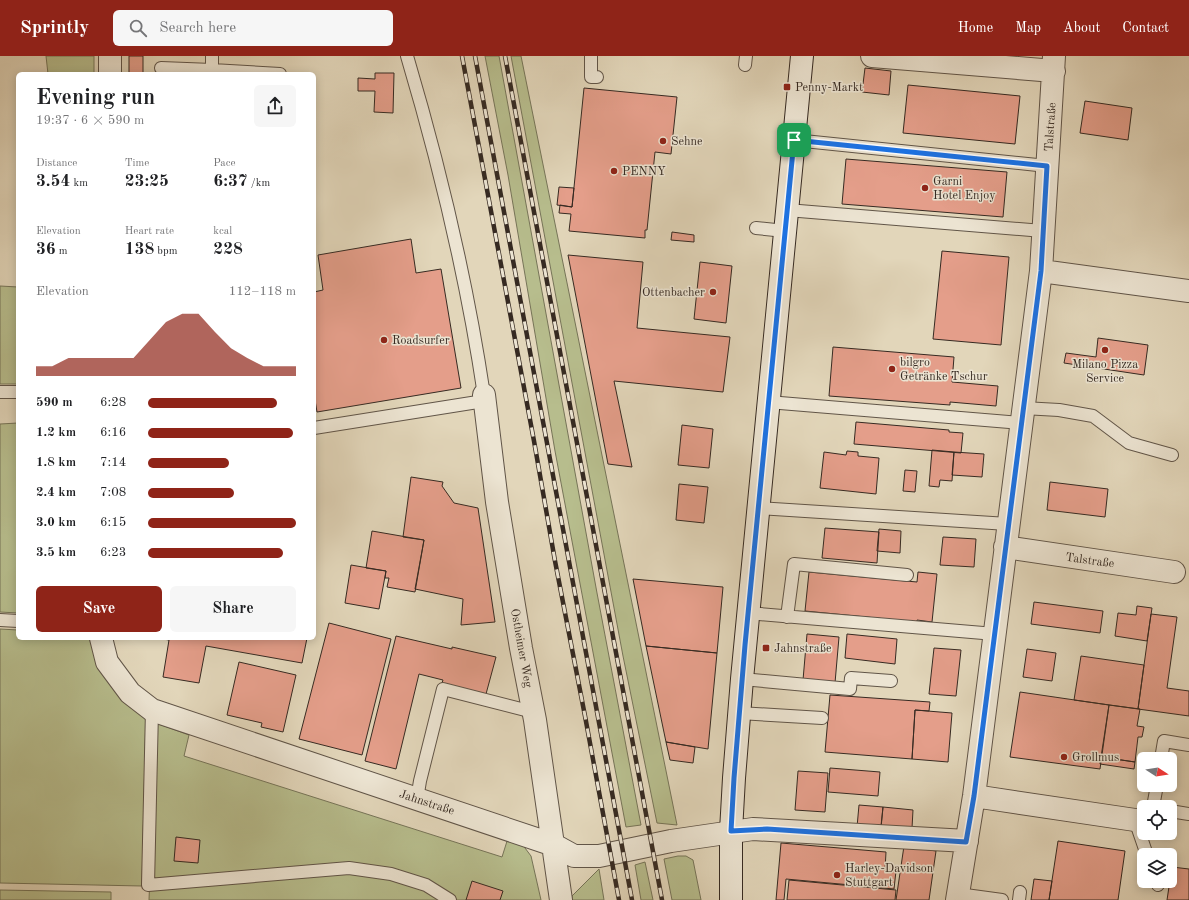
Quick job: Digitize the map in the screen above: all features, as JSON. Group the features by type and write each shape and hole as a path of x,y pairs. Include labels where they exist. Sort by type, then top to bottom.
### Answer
{"street":[{"path":"110,56 110,72"},
{"path":"731,900 731,831 739,713 802,56"},
{"path":"872,56 1054,64"},
{"name":"Talstraße","path":"957,897 974,796 1041,271 1054,64"},
{"path":"1041,271 1189,291"},
{"name":"Ostheimer Weg","path":"484,398 497,502 533,712 561,900"},
{"name":"Talstraße","path":"1005,548 1174,572"},
{"name":"Jahnstraße","path":"102,640 108,662 130,693 152,710 554,845 574,856 599,856 671,841 731,831 767,829 966,842"},
{"path":"974,796 1137,817"}],"lane":[{"path":"212,56 212,70"},
{"path":"316,428 484,398 467,293 448,208 424,112 407,56"},
{"path":"591,56 591,77 597,78"},
{"path":"161,68 246,72"},
{"path":"794,140 1047,166"},
{"path":"756,228 786,221 1043,231"},
{"path":"0,392 16,392"},
{"path":"768,402 1022,415 1059,410 1093,416 1129,443 1172,455"},
{"path":"758,508 1008,524"},
{"path":"787,617 794,564 907,574"},
{"path":"748,613 995,634"},
{"path":"0,620 16,621"},
{"path":"742,679 850,689 851,678 891,681"},
{"path":"417,799 420,781 443,689 533,712"},
{"path":"152,710 148,885 349,868 391,874 426,885 450,900"},
{"path":"739,713 822,718"},
{"path":"1162,752 1164,741 1189,745"},
{"path":"1177,812 1189,814"},
{"path":"957,897 1002,900"}],"green space":[{"path":"46,56 94,56 94,72 48,72"},
{"path":"485,56 499,56 641,825 626,827 555,451 508,175"},
{"path":"511,56 521,56 677,825 657,823 623,656"},
{"path":"0,286 16,287 16,384 0,384"},
{"path":"16,423 16,613 0,612 0,424"},
{"path":"0,629 16,630 16,640 94,640 146,712 142,886 0,883"},
{"path":"156,723 189,735 184,756 502,857 508,838 522,844 531,856 541,900 149,900"},
{"path":"686,856 693,860 701,900 672,900 664,859"},
{"path":"645,862 653,900 641,900 635,865"},
{"path":"599,869 604,900 572,900 572,896"},
{"path":"0,890 111,892 111,900 0,900"}],"building":[{"path":"129,56 143,56 143,72 129,72"},
{"path":"865,68 891,71 889,95 862,92"},
{"path":"375,73 394,73 393,113 374,112 375,91 358,91 358,78 375,79"},
{"path":"908,85 1020,96 1015,144 903,133"},
{"name":"PENNY","path":"584,88 677,97 671,154 655,152 645,238 569,231 571,214 559,213 560,205 572,207"},
{"path":"1085,101 1132,108 1128,140 1080,133"},
{"name":"Garni Hotel Enjoy","path":"846,159 1007,172 1003,217 842,204"},
{"path":"559,187 574,188 572,207 557,205"},
{"path":"672,232 694,235 694,242 671,240"},
{"name":"Roadsurfer","path":"411,239 416,273 441,269 461,388 317,412 316,292 323,290 318,255"},
{"path":"942,251 1009,257 1001,345 933,339"},
{"path":"568,255 643,262 637,328 730,337 723,392 614,381 632,467 608,464"},
{"name":"Ottenbacher","path":"700,262 732,266 726,323 694,319"},
{"path":"1098,338 1148,345 1144,375 1064,363 1066,353 1096,357"},
{"name":"bilgro Getränke Tschur","path":"833,347 954,357 952,382 998,386 996,406 950,402 950,405 829,396"},
{"path":"856,422 949,430 949,432 963,433 961,453 854,444"},
{"path":"682,425 713,429 709,468 678,465"},
{"path":"932,450 954,452 952,481 940,480 939,487 929,486"},
{"path":"847,451 858,452 858,456 879,458 876,494 820,488 824,452 846,455"},
{"path":"954,452 984,454 982,477 952,475"},
{"path":"905,470 917,471 915,492 903,491"},
{"path":"411,477 443,482 442,486 454,503 478,508 495,622 461,625 463,599 415,589 424,540 403,537"},
{"path":"1050,482 1108,489 1105,517 1047,510"},
{"path":"679,484 708,487 704,523 676,520"},
{"path":"825,528 879,532 877,563 822,558"},
{"path":"879,529 901,531 900,553 877,551"},
{"path":"372,531 424,540 415,592 387,587 389,578 385,578 386,571 366,568"},
{"path":"943,537 976,539 974,567 940,565"},
{"path":"351,565 386,571 379,609 345,603"},
{"path":"809,572 917,582 918,572 937,574 932,622 917,620 917,622 805,611"},
{"path":"633,579 723,587 717,653 646,646"},
{"path":"1034,602 1103,611 1100,633 1031,624"},
{"path":"1137,606 1152,608 1147,641 1115,636 1118,613 1136,615"},
{"path":"1151,614 1177,617 1167,688 1189,691 1189,716 1138,709"},
{"path":"329,623 391,639 362,755 299,739"},
{"path":"807,634 839,637 835,683 803,680"},
{"path":"847,634 897,639 895,664 845,658"},
{"path":"396,636 452,649 452,647 496,657 486,694 442,683 443,680 419,674 396,769 365,761"},
{"path":"169,640 307,640 302,663 206,646 199,683 163,677"},
{"path":"646,646 717,653 708,749 666,742"},
{"path":"934,648 961,650 956,696 929,694"},
{"path":"1027,649 1056,653 1052,681 1023,677"},
{"path":"1081,656 1144,665 1138,709 1074,700"},
{"path":"239,662 296,675 283,732 261,727 262,723 227,715"},
{"path":"1020,692 1109,705 1100,769 1010,757"},
{"path":"830,695 930,702 929,711 915,710 912,759 825,752"},
{"path":"1109,705 1140,709 1137,726 1144,727 1142,737 1138,737 1135,762 1101,757"},
{"path":"915,710 952,713 948,762 912,759"},
{"path":"666,742 695,747 693,763 670,760"},
{"path":"1101,757 1135,762 1134,769 1100,764"},
{"path":"830,768 880,772 878,796 828,792"},
{"path":"798,771 828,773 825,812 795,810"},
{"path":"859,805 883,807 881,828 857,827"},
{"path":"883,807 913,810 912,828 881,826"},
{"path":"176,837 200,840 198,863 174,861"},
{"path":"1058,841 1125,851 1118,900 1049,900"},
{"name":"Harley-Davidson Stuttgart","path":"781,843 886,852 885,870 896,871 894,889 786,879 784,900 776,900"},
{"path":"904,846 936,851 929,900 896,900"},
{"path":"1177,868 1189,869 1189,900 1167,900 1169,888 1177,888"},
{"path":"1034,879 1052,881 1049,900 1031,900"},
{"path":"789,880 896,890 895,900 787,900"},
{"path":"472,881 503,891 500,900 466,900"}],"railway":[{"path":"462,56 619,900"},
{"path":"475,56 632,900"},
{"path":"505,56 662,900"}],"place":[{"name":"Penny-Markt","path":"787,87"},
{"name":"Sehne","path":"663,141"},
{"name":"PENNY","path":"614,171"},
{"name":"Garni Hotel Enjoy","path":"925,188"},
{"name":"Ottenbacher","path":"713,292"},
{"name":"Roadsurfer","path":"384,340"},
{"name":"Milano Pizza Service","path":"1105,350"},
{"name":"bilgro Getränke Tschur","path":"892,369"},
{"name":"Jahnstraße","path":"766,648"},
{"name":"Grollmus","path":"1064,757"},
{"name":"Harley-Davidson Stuttgart","path":"837,875"}],"route":[{"path":"794,140 1047,166 1041,271 974,796 966,842 767,829 731,831 745,645 794,140"}]}
